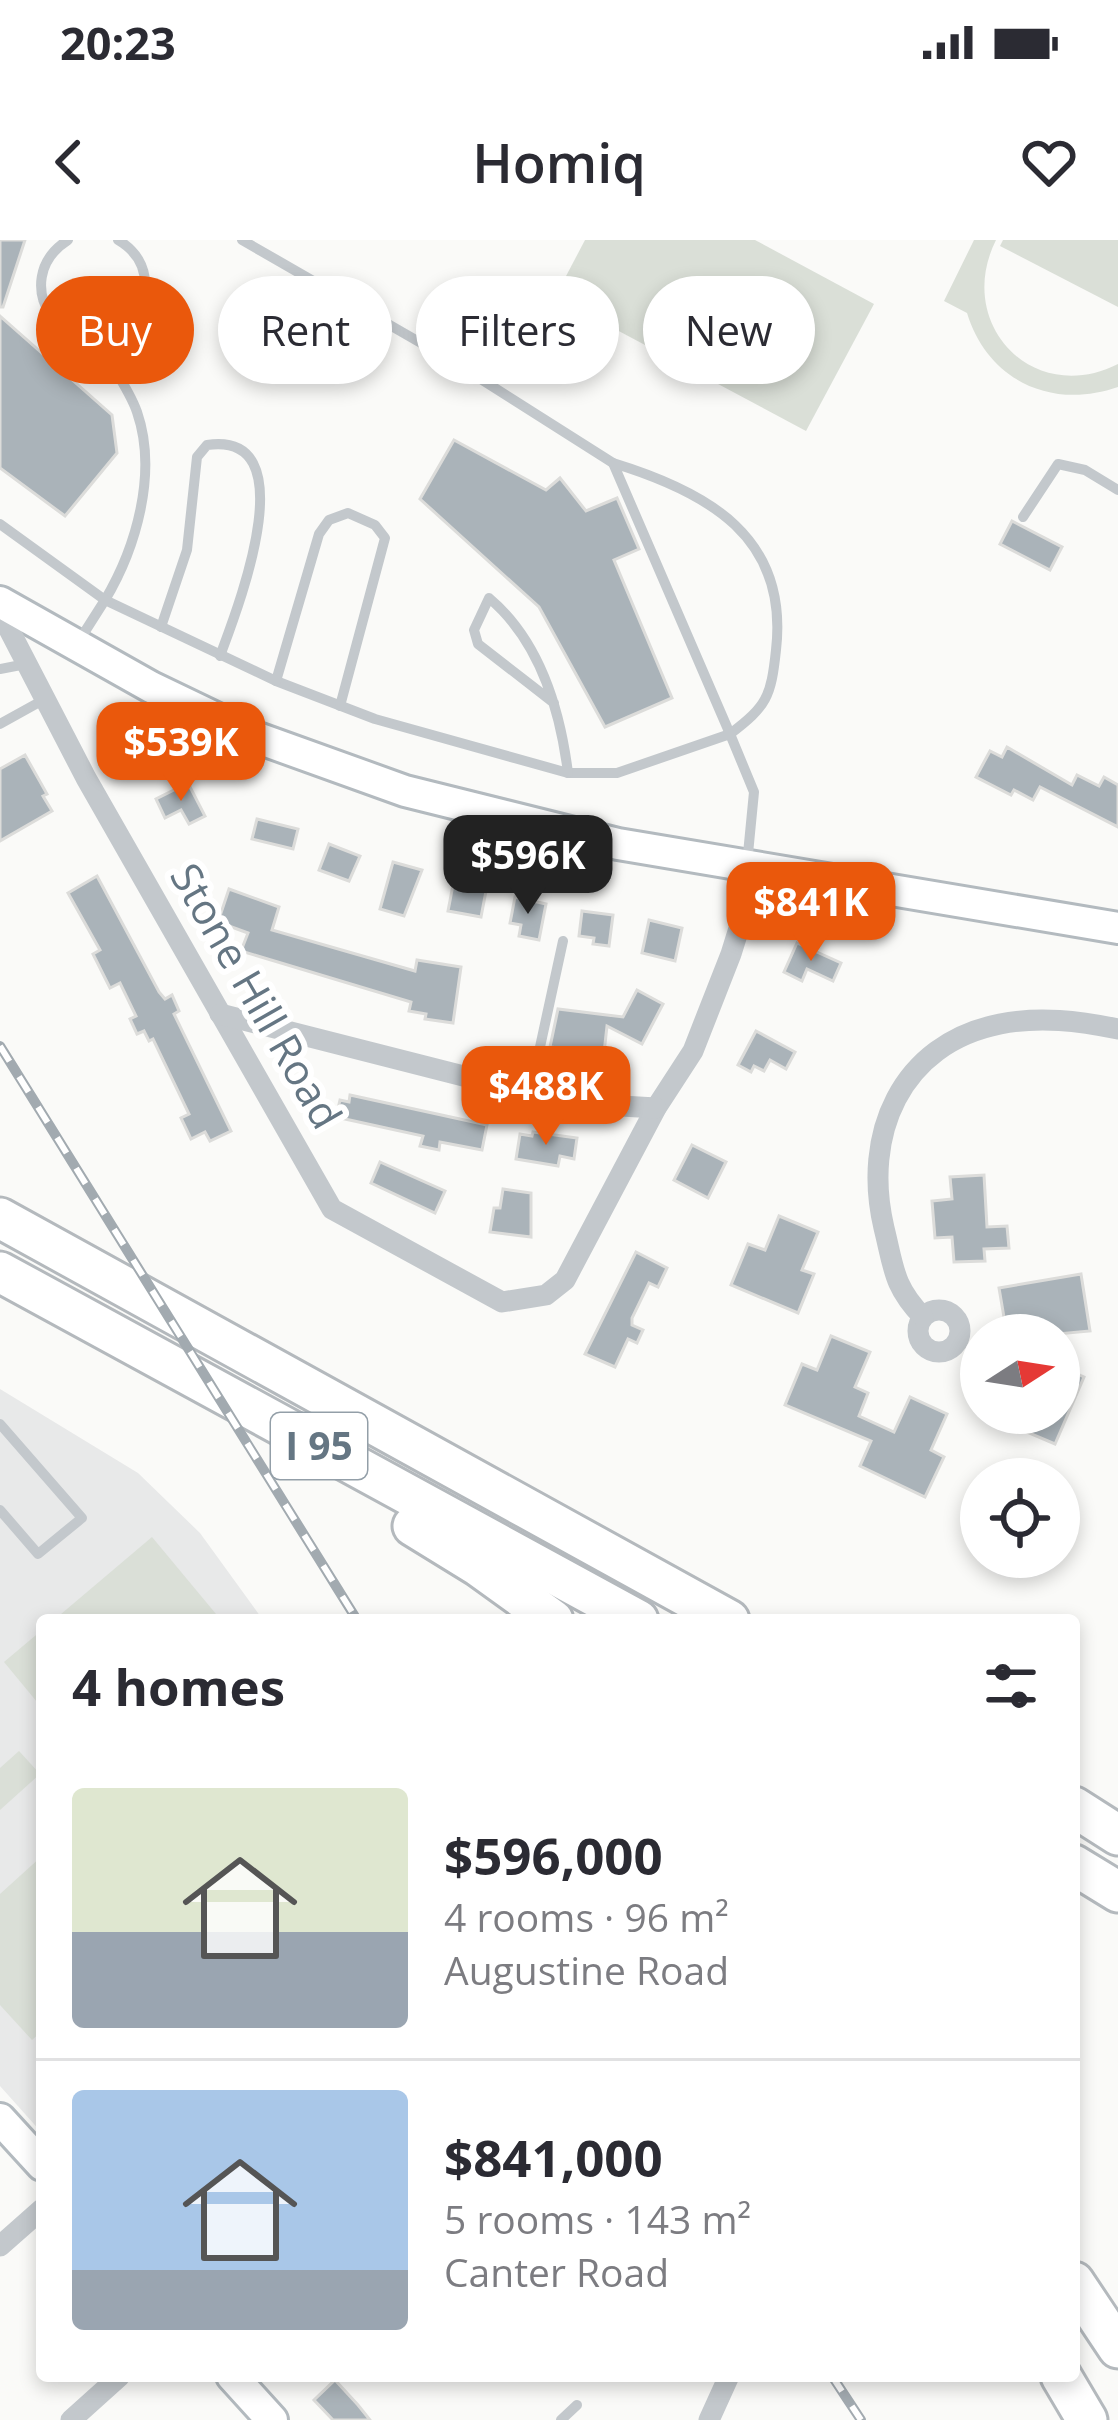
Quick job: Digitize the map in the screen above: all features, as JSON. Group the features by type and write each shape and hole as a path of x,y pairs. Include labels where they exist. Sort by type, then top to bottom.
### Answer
{"highway":[{"name":"I 95","path":"0,1218 718,1614"},
{"name":"I 95","path":"0,1272 627,1614"},
{"path":"0,1294 408,1523 546,1614"},
{"path":"1080,1811 1118,1834"},
{"path":"1080,1869 1118,1892"},
{"path":"1080,2291 1118,2348"},
{"path":"1065,2382 1087,2420"}],"street":[{"path":"0,602 255,736 405,791 618,844 1118,928"},
{"name":"Stone Hill Road","path":"0,612 332,1209 502,1302 546,1295 565,1280 656,1108"},
{"path":"220,1014 568,1103 656,1108 693,1051 731,954 753,866"},
{"path":"923,1317 899,1293 876,1195 875,1162 887,1116 909,1078 935,1049 997,1024 1076,1021 1118,1029"},
{"path":"0,2119 36,2158"},
{"path":"0,2246 36,2214"},
{"path":"71,2420 113,2382"},
{"path":"237,2382 272,2420"},
{"path":"709,2420 726,2382"}],"lane":[{"path":"43,276 51,255 68,240"},
{"path":"118,240 139,259 142,276"},
{"path":"0,524 105,600 276,681 375,719 568,773 617,773 730,734 761,710 773,675 780,617 766,562 742,530 663,478 613,463 454,362 242,240"},
{"path":"76,646 105,600 135,536 143,442 138,414 122,384"},
{"path":"161,627 187,550 197,457 206,445 225,442 248,453 261,490 255,544 220,656"},
{"path":"613,463 754,792 753,866"},
{"path":"1023,518 1058,464 1085,470 1118,490"},
{"path":"276,681 319,535 329,520 348,513 375,525 385,538 340,706"},
{"path":"554,703 478,644 474,630 489,598 512,617 554,703 568,773"},
{"path":"0,669 27,664"},
{"path":"0,724 45,699"},
{"path":"530,1093 563,940"},
{"path":"0,1424 82,1518 38,1554 0,1510"},
{"path":"561,2420 577,2405"}],"shaded area":[{"path":"585,240 755,240 874,304 806,431 718,384 815,384 815,276 643,276 643,344 619,331 619,276 566,276"},
{"path":"974,240 996,240 986,271 985,301 1009,350 1031,366 1057,375 1087,374 1118,364 1118,387 1070,395 1047,392 1007,372 990,356 967,313 944,301"},
{"path":"1003,240 1118,240 1118,307 1000,246"},
{"path":"0,1389 138,1473 200,1533 259,1614 36,1614 36,2126 0,2086"},
{"path":"152,1537 216,1614 61,1614"},
{"path":"36,1635 36,1701 4,1662"},
{"path":"19,1751 36,1770 36,1778 0,1810 0,1768"},
{"path":"36,1861 36,2036 32,2040 0,2005 0,1894"}],"building":[{"path":"0,240 25,240 3,307 0,307"},
{"path":"0,316 36,348 36,384 77,384 112,415 117,453 65,516 0,468"},
{"path":"454,440 546,490 560,478 586,511 617,498 639,549 614,560 672,698 605,727 539,607 420,499"},
{"path":"1012,521 1062,547 1050,570 1000,544"},
{"path":"1007,747 1072,785 1077,775 1099,786 1104,777 1118,785 1118,827 1040,787 1033,800 976,777 990,751 1002,757"},
{"path":"25,755 52,811 0,841 0,769"},
{"path":"188,783 205,816 189,824 181,810 165,818 156,799"},
{"path":"257,819 298,829 293,849 252,839"},
{"path":"329,844 360,856 349,881 319,870"},
{"path":"393,862 422,870 404,916 380,909"},
{"path":"97,876 159,992 165,999 172,995 179,1011 174,1014 231,1131 210,1141 205,1132 191,1139 181,1118 189,1114 153,1039 149,1041 144,1031 137,1034 130,1019 136,1016 120,983 110,988 93,954 100,950 68,893"},
{"path":"453,885 486,891 481,917 448,911"},
{"path":"229,889 279,907 272,930 415,971 417,960 461,967 453,1023 409,1011 411,1002 241,951 248,933 218,922"},
{"path":"515,897 546,904 539,940 519,936 521,925 510,923"},
{"path":"582,911 613,915 609,946 579,936"},
{"path":"649,920 682,928 675,961 642,953"},
{"path":"797,943 841,963 833,981 807,969 802,981 784,972"},
{"path":"637,990 663,1004 642,1044 607,1026 604,1053 550,1047 558,1009 623,1017"},
{"path":"756,1031 795,1052 786,1069 770,1060 764,1071 754,1066 751,1072 738,1065"},
{"path":"350,1095 487,1125 482,1150 440,1142 439,1150 420,1146 423,1136 336,1117 340,1100 349,1102"},
{"path":"533,1132 577,1138 574,1159 560,1156 558,1166 516,1159 520,1134 532,1136"},
{"path":"692,1145 726,1162 708,1198 674,1180"},
{"path":"380,1162 445,1191 435,1213 371,1183"},
{"path":"984,1175 987,1227 1007,1226 1009,1248 984,1249 985,1261 954,1262 952,1237 935,1238 932,1201 952,1199 950,1177"},
{"path":"503,1189 531,1193 531,1237 490,1232"},
{"path":"779,1216 818,1232 802,1270 814,1274 798,1313 731,1285 748,1244 765,1250"},
{"path":"636,1252 667,1268 658,1287 649,1283 632,1318 632,1325 643,1330 637,1343 628,1339 615,1367 585,1354"},
{"path":"1081,1274 1090,1331 1080,1332 1080,1314 1003,1314 999,1288"},
{"path":"831,1336 870,1352 855,1387 868,1393 859,1416 894,1432 910,1397 947,1414 931,1450 944,1457 925,1497 860,1466 871,1441 785,1405 802,1364 817,1370"},
{"path":"1032,1434 1059,1434 1055,1444"},
{"path":"337,2382 370,2420 333,2420 314,2400"}],"railway":[{"path":"0,1046 353,1614"},
{"path":"836,2382 861,2420"}]}
